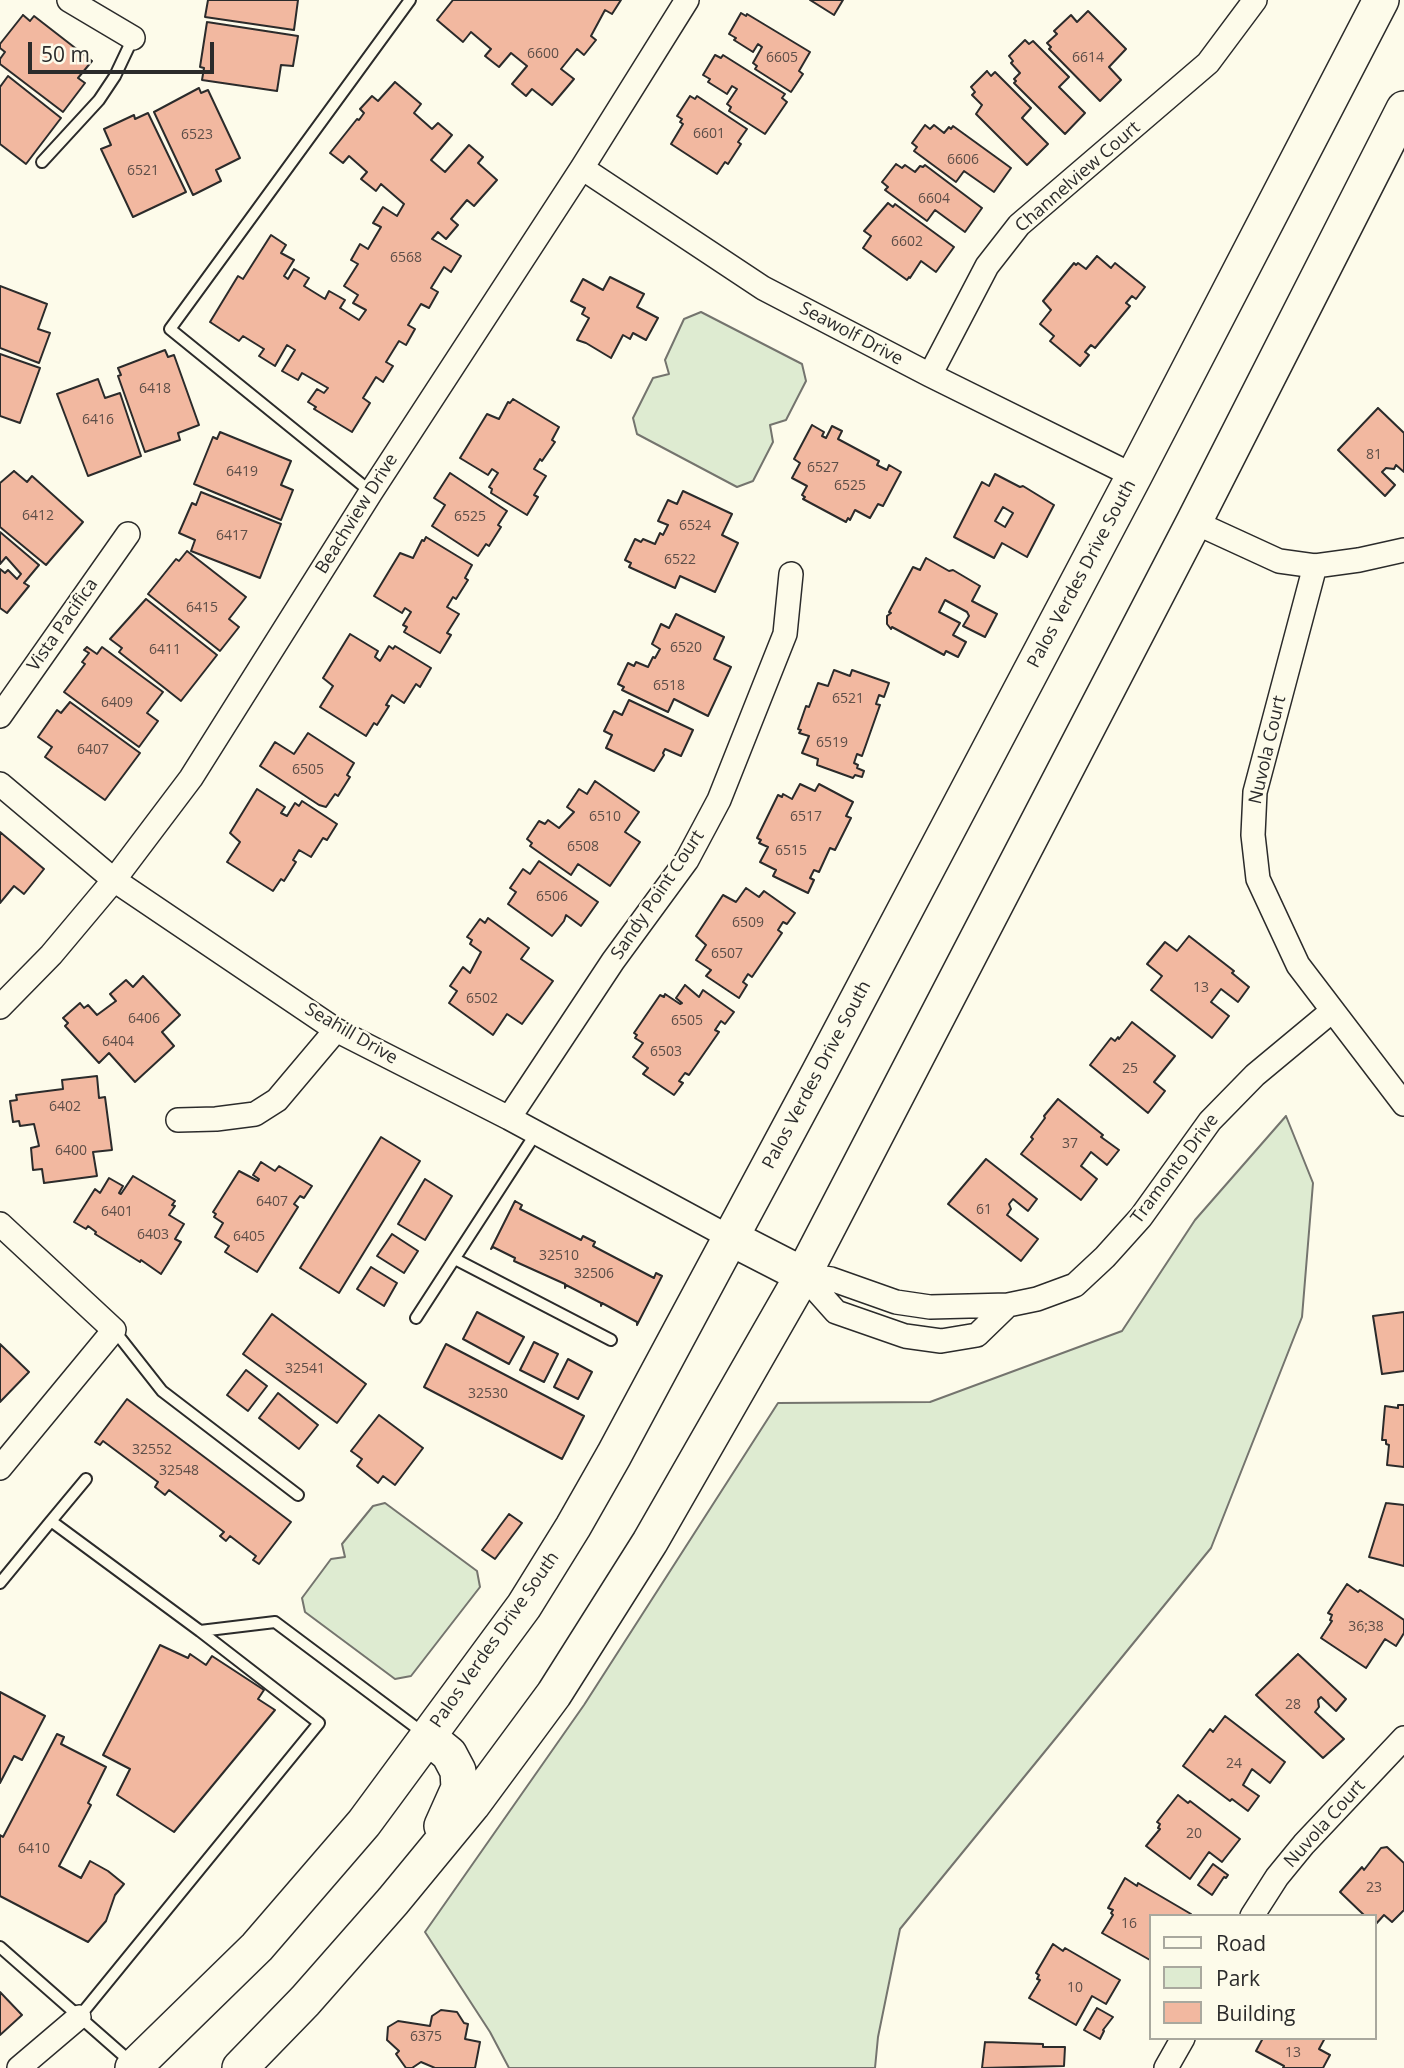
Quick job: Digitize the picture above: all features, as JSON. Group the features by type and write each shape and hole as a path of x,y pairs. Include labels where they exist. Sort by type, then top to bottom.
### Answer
{"main road":[{"name":"Palos Verdes Drive South","path":"134,2067 257,1947 364,1822 524,1606 573,1527 731,1238 1134,476 1381,0"},
{"path":"240,2068 369,1928 472,1805 554,1694 650,1542 803,1275 1194,522 1404,109"},
{"path":"731,1238 803,1275"},
{"path":"369,1928 446,1819 459,1788 457,1771 449,1754 428,1736"}],"street":[{"path":"69,0 133,38"},
{"name":"Beachview Drive","path":"0,1007 51,955 114,880 191,778 687,0"},
{"name":"Channelview Court","path":"930,375 987,266 1019,225 1209,63 1255,0"},
{"name":"Seawolf Drive","path":"582,168 763,288 930,375 1134,476"},
{"path":"1194,522 1279,561 1315,566 1404,550"},
{"name":"Vista Pacifica","path":"0,716 128,534"},
{"name":"Nuvola Court","path":"1315,566 1255,792 1253,835 1258,879 1298,965 1404,1104"},
{"name":"Sandy Point Court","path":"509,1118 613,961 687,860 719,800 785,635 791,574"},
{"name":"Seahill Drive","path":"0,784 114,880 336,1030 509,1118 731,1238"},
{"name":"Tramonto Drive","path":"803,1275 831,1279 896,1302 930,1307 1008,1305 1037,1299 1075,1285 1105,1257 1140,1217 1210,1121 1255,1075 1332,1011"},
{"path":"178,1121 255,1114 277,1100 336,1030"},
{"path":"0,1224 114,1331 0,1468"},
{"path":"803,1275 836,1312 874,1326 941,1341 977,1335 1008,1305"},
{"name":"Nuvola Court","path":"1253,1914 1277,1877 1304,1844 1404,1738"},
{"path":"19,2068 79,2017"},
{"path":"1166,2068 1182,2040"}],"lane":[{"path":"371,492 170,329 410,0"},
{"path":"42,162 99,100 115,76 133,38"},
{"path":"416,1318 536,1133"},
{"path":"455,1259 611,1340"},
{"path":"114,1331 162,1391 298,1495"},
{"path":"0,1583 86,1479"},
{"path":"51,1521 319,1723 79,2017"},
{"path":"200,1631 275,1622 428,1736"},
{"path":"0,1947 134,2067"}],"green space":[{"path":"701,312 802,364 806,381 786,420 770,425 773,442 753,481 737,487 637,434 633,418 653,378 669,374 665,360 684,319"},
{"path":"1286,1116 1313,1183 1302,1317 1211,1548 900,1929 878,2037 875,2068 509,2068 490,2032 425,1932 584,1705 778,1403 930,1402 1122,1331 1195,1220"},
{"path":"385,1503 477,1571 480,1587 411,1676 395,1679 305,1612 302,1598 331,1559 345,1557 342,1544 373,1506"}],"building":[{"path":"208,0 298,0 294,30 205,17"},
{"path":"453,0 621,0 612,14 605,10 591,36 596,40 584,55 577,49 561,69 574,79 552,105 532,89 526,96 512,84 527,66 511,53 499,67 485,56 491,49 471,32 463,42 437,20"},
{"path":"810,0 843,0 834,15"},
{"path":"1088,11 1126,49 1109,67 1121,80 1100,101 1049,49 1051,47 1047,43 1057,34 1054,31 1071,15 1077,22"},
{"path":"741,13 810,52 799,71 803,74 791,92 755,69 757,66 753,63 762,47 758,44 753,52 729,34"},
{"path":"23,15 30,21 34,16 92,61 78,78 85,83 63,112 0,64 5,52 0,48 0,44"},
{"path":"207,22 298,36 293,66 281,65 277,91 202,80 204,68 200,67"},
{"path":"1025,40 1029,44 1033,41 1069,77 1059,87 1085,113 1065,134 1014,83 1020,73 1011,63 1013,61 1009,56"},
{"path":"715,55 721,58 723,55 785,94 782,98 787,102 765,134 729,111 731,107 727,104 737,89 732,86 727,94 708,82 710,79 703,75"},
{"path":"987,71 991,76 995,72 1031,108 1022,118 1048,144 1027,165 976,114 982,105 972,95 975,92 971,87"},
{"path":"8,76 61,118 26,164 0,144 0,87"},
{"path":"395,82 421,104 414,113 432,129 438,123 452,135 431,160 445,172 469,145 483,157 478,163 497,180 474,206 467,200 451,219 458,225 446,239 438,232 432,239 461,256 451,272 444,267 431,288 438,292 429,308 421,304 408,325 415,329 406,345 399,341 386,362 393,366 383,382 376,377 363,398 370,403 352,432 314,409 316,407 308,402 317,389 324,393 328,388 302,373 298,380 282,371 295,350 287,345 275,366 259,356 264,349 243,336 239,341 210,322 238,276 243,279 271,235 286,245 281,253 294,260 284,276 288,279 294,269 309,278 304,286 325,299 329,291 345,300 340,308 359,320 366,310 353,303 358,295 344,286 358,264 351,260 360,244 368,249 381,227 373,223 383,207 397,216 404,204 381,184 376,191 361,179 367,172 349,156 343,163 330,153 364,113 360,109 372,96 378,101"},
{"path":"199,88 201,93 208,90 240,158 216,170 221,181 193,195 154,112"},
{"path":"690,96 695,99 697,96 747,129 728,164 725,162 717,174 671,144 683,124 680,122 682,119 677,116"},
{"path":"148,113 186,192 133,217 101,149 111,145 104,129 134,115 135,119"},
{"path":"925,125 930,129 934,125 944,133 953,126 1011,168 994,192 964,171 956,182 914,151 917,147 912,143"},
{"path":"896,164 902,168 905,165 915,172 925,165 982,208 965,232 935,210 927,221 885,190 888,187 882,182"},
{"path":"888,203 893,207 895,204 954,247 936,272 921,261 907,280 863,248 871,236 864,231"},
{"path":"1097,256 1111,268 1115,263 1145,287 1136,299 1132,296 1126,303 1130,306 1095,348 1091,345 1085,352 1089,355 1080,366 1050,341 1054,336 1040,324 1051,310 1043,301 1074,263 1086,269"},
{"path":"610,277 644,294 637,307 658,318 646,340 633,333 630,339 623,335 611,358 577,340 589,318 582,314 585,308 571,301 583,279 603,290"},
{"path":"0,286 47,304 38,329 50,333 39,363 0,348"},
{"path":"165,350 168,357 174,355 199,425 178,433 180,440 145,452 118,376 121,375 118,368"},
{"path":"0,354 40,368 20,423 0,416"},
{"path":"98,379 105,398 120,393 141,456 88,476 57,394"},
{"path":"513,399 559,427 552,440 555,442 534,469 546,476 534,495 538,497 527,515 491,493 492,489 489,487 498,473 492,469 488,475 460,458 487,414 499,419 508,402"},
{"path":"1378,408 1404,433 1404,472 1396,465 1394,469 1386,468 1382,472 1395,485 1385,496 1338,450"},
{"path":"812,425 824,432 822,436 826,438 832,426 842,431 838,439 879,461 877,465 887,470 889,465 901,472 883,506 878,504 870,518 855,510 846,522 803,499 805,497 802,495 807,486 792,478 800,463 794,459"},
{"path":"220,432 291,461 281,485 293,490 281,520 194,484 213,437 217,439"},
{"path":"14,471 27,482 32,476 83,522 46,565 0,527 0,483"},
{"path":"450,473 507,511 489,546 486,544 478,556 432,526 445,505 434,498"},
{"path":"995,474 1020,487 1023,486 1054,505 1027,557 1002,543 994,558 954,537 982,482 989,486","holes":["1003,507 1013,513 1005,527 995,521"]},
{"path":"683,491 732,514 722,535 738,543 715,592 680,576 675,588 629,567 631,563 625,560 635,539 655,544 660,533 663,535 668,525 658,521 668,500 677,504"},
{"path":"201,492 281,524 260,578 191,551 195,540 179,533 192,503 196,505"},
{"path":"0,532 39,565 24,583 29,586 7,613 0,608 0,569 5,573 8,570 17,579 21,574 6,557 0,564"},
{"path":"426,537 472,565 465,578 468,580 456,599 453,597 447,607 459,614 447,633 451,635 440,653 404,632 407,627 403,625 411,612 405,608 402,613 374,596 400,553 413,558"},
{"path":"187,551 246,597 229,619 239,627 220,651 148,594 176,559 179,561"},
{"path":"926,558 980,586 972,601 997,614 985,637 963,626 969,616 967,612 945,600 939,612 960,623 953,635 966,642 958,657 946,651 944,655 892,627 891,629 887,624 887,616 891,613 889,612 913,567 920,570"},
{"path":"146,599 217,655 181,701 119,652 122,648 110,639"},
{"path":"676,614 724,637 714,659 731,667 708,716 674,699 668,712 622,690 624,687 618,684 628,663 634,666 636,662 648,667 660,649 652,644 661,624 669,628"},
{"path":"350,634 378,651 375,657 380,661 389,646 393,649 395,646 431,668 420,687 416,684 404,703 392,695 386,705 389,706 377,725 374,723 366,736 320,707 333,686 323,678"},
{"path":"87,647 97,654 102,647 163,692 147,713 158,721 139,747 64,692 85,664 82,662 89,653 84,650"},
{"path":"834,670 850,676 852,670 889,683 884,697 879,695 876,704 880,705 862,756 857,754 854,763 864,771 862,777 855,775 853,778 817,765 818,759 802,753 809,736 799,733 801,730 798,729 806,706 809,707 818,683 828,686"},
{"path":"629,700 693,730 681,756 665,749 654,771 606,748 612,735 604,731 614,711 622,715"},
{"path":"70,702 140,753 105,800 45,757 52,747 38,737 57,710 61,713"},
{"path":"308,733 354,763 347,775 350,777 338,796 335,794 326,807 260,766 275,742 294,754"},
{"path":"595,781 639,812 625,832 640,842 610,886 578,864 571,875 530,846 532,843 527,839 539,821 545,824 548,820 559,828 574,812 567,807 579,789 587,794"},
{"path":"800,784 815,791 819,784 853,802 846,816 851,818 835,850 830,848 819,872 814,870 810,878 814,880 808,893 773,876 776,870 760,862 768,847 759,843 761,840 757,838 778,795 782,797 783,794 792,799"},
{"path":"257,789 285,807 281,813 287,816 295,803 299,806 302,801 337,824 327,840 323,838 311,857 299,850 293,860 296,862 284,881 281,879 273,891 227,862 240,842 230,833"},
{"path":"0,832 44,869 24,894 14,886 0,903"},
{"path":"539,861 598,902 581,926 566,915 552,936 508,904 516,892 510,888 523,869 530,874"},
{"path":"746,888 759,897 764,891 795,913 787,924 783,922 778,930 782,933 752,977 748,974 743,982 747,985 739,998 706,976 711,970 696,960 706,945 696,936 723,895 736,902"},
{"path":"488,918 529,948 521,959 553,981 522,1024 507,1014 493,1035 449,1003 457,991 450,986 463,967 470,973 481,952 470,944 472,940 467,937 480,919 485,923"},
{"path":"1189,936 1234,971 1232,973 1249,987 1238,1002 1221,989 1211,1002 1229,1016 1212,1038 1151,990 1162,976 1147,964 1165,942 1177,951"},
{"path":"143,976 180,1015 162,1032 174,1046 135,1082 109,1053 99,1063 65,1026 68,1023 63,1018 80,1003 84,1008 88,1005 97,1015 116,1001 110,994 126,980 133,987"},
{"path":"685,985 699,997 703,990 734,1012 725,1024 721,1021 715,1030 719,1032 689,1075 685,1073 679,1081 683,1083 674,1095 643,1074 648,1068 633,1057 643,1043 635,1038 637,1035 634,1033 660,995 664,997 665,994 682,1003 676,998"},
{"path":"1132,1022 1175,1056 1154,1082 1165,1091 1148,1113 1090,1065 1111,1038 1115,1041 1118,1037 1119,1039"},
{"path":"97,1076 99,1098 105,1097 112,1150 93,1152 97,1176 44,1183 42,1169 33,1170 31,1148 39,1146 34,1124 20,1126 19,1121 13,1122 10,1101 17,1100 16,1095 63,1089 62,1080"},
{"path":"1058,1099 1119,1150 1107,1165 1091,1152 1081,1166 1097,1179 1081,1200 1021,1154 1033,1139 1031,1137 1044,1116"},
{"path":"381,1137 420,1161 339,1293 300,1268"},
{"path":"986,1159 1037,1199 1028,1211 1013,1199 1009,1204 1011,1209 1007,1215 1038,1239 1021,1261 948,1204"},
{"path":"261,1162 275,1171 279,1166 312,1186 304,1198 300,1196 294,1204 298,1207 257,1272 225,1252 229,1246 215,1237 223,1223 214,1217 216,1214 213,1212 239,1171 258,1181 253,1175"},
{"path":"133,1176 175,1201 169,1215 184,1224 175,1239 181,1242 161,1274 95,1234 88,1226 86,1229 74,1222 95,1189 100,1193 109,1178 123,1186 119,1193 121,1194"},
{"path":"425,1179 452,1196 425,1240 398,1224"},
{"path":"515,1201 522,1205 520,1209 581,1240 583,1236 595,1242 593,1246 654,1278 656,1273 662,1276 637,1325 637,1322 602,1303 601,1306 601,1303 566,1285 565,1288 565,1284 514,1261 515,1258 493,1247 491,1249"},
{"path":"392,1234 418,1251 404,1273 377,1256"},
{"path":"371,1267 397,1283 384,1306 357,1289"},
{"path":"477,1312 524,1337 509,1364 463,1339"},
{"path":"1404,1312 1404,1371 1382,1374 1373,1316"},
{"path":"272,1314 366,1384 337,1423 243,1354"},
{"path":"534,1342 558,1354 544,1382 520,1370"},
{"path":"0,1344 29,1372 0,1402"},
{"path":"446,1344 584,1416 562,1459 424,1387"},
{"path":"568,1359 592,1372 578,1399 554,1387"},
{"path":"246,1370 267,1386 248,1411 227,1395"},
{"path":"278,1393 318,1425 299,1449 259,1418"},
{"path":"127,1399 291,1522 259,1564 253,1560 256,1556 230,1536 226,1541 220,1536 224,1532 169,1490 165,1495 155,1487 158,1482 103,1441 100,1445 95,1442"},
{"path":"1398,1405 1404,1405 1404,1467 1387,1465 1389,1445 1386,1440 1382,1440 1385,1406 1398,1408"},
{"path":"379,1415 423,1448 395,1485 383,1476 378,1483 357,1466 362,1459 351,1451"},
{"path":"1386,1503 1404,1505 1404,1566 1369,1557"},
{"path":"509,1514 522,1523 495,1559 482,1550"},
{"path":"1347,1584 1404,1620 1404,1633 1396,1646 1385,1639 1366,1668 1321,1638 1332,1621 1332,1615 1328,1613"},
{"path":"160,1645 188,1658 190,1654 206,1665 212,1656 264,1690 258,1699 275,1710 174,1832 117,1795 130,1769 103,1755"},
{"path":"1298,1654 1346,1699 1336,1711 1321,1697 1318,1700 1319,1707 1315,1712 1344,1739 1323,1758 1256,1695"},
{"path":"0,1692 45,1716 22,1760 14,1756 0,1783"},
{"path":"1225,1716 1285,1762 1270,1783 1252,1769 1243,1785 1259,1796 1248,1811 1183,1766 1210,1729 1213,1732"},
{"path":"57,1734 64,1737 61,1744 106,1767 88,1803 91,1805 59,1866 81,1878 90,1861 124,1884 115,1895 106,1921 88,1942 0,1896 0,1835 3,1837"},
{"path":"1178,1795 1240,1839 1222,1862 1209,1852 1190,1879 1146,1846 1160,1829 1157,1822"},
{"path":"1387,1847 1404,1863 1404,1910 1392,1922 1384,1915 1376,1924 1376,1914 1363,1914 1340,1892 1362,1867 1364,1870 1381,1848"},
{"path":"1213,1864 1228,1875 1212,1895 1198,1885"},
{"path":"1125,1878 1191,1914 1148,1914 1148,1959 1102,1933 1113,1915 1113,1910 1108,1908"},
{"path":"1053,1944 1063,1951 1065,1948 1120,1980 1106,2004 1092,1996 1076,2025 1029,1998 1040,1980 1037,1979 1039,1975 1036,1973"},
{"path":"0,1992 22,2015 0,2035"},
{"path":"1097,2008 1113,2017 1100,2039 1084,2030"},
{"path":"441,2010 457,2012 464,2023 468,2024 465,2039 480,2042 475,2068 435,2068 421,2062 412,2068 406,2068 396,2054 399,2051 387,2040 388,2027 398,2021 430,2026 432,2016"},
{"path":"1262,2040 1324,2040 1319,2049 1330,2055 1323,2068 1283,2068 1284,2066 1256,2051"},
{"path":"985,2042 1065,2047 1064,2066 982,2068"}]}
